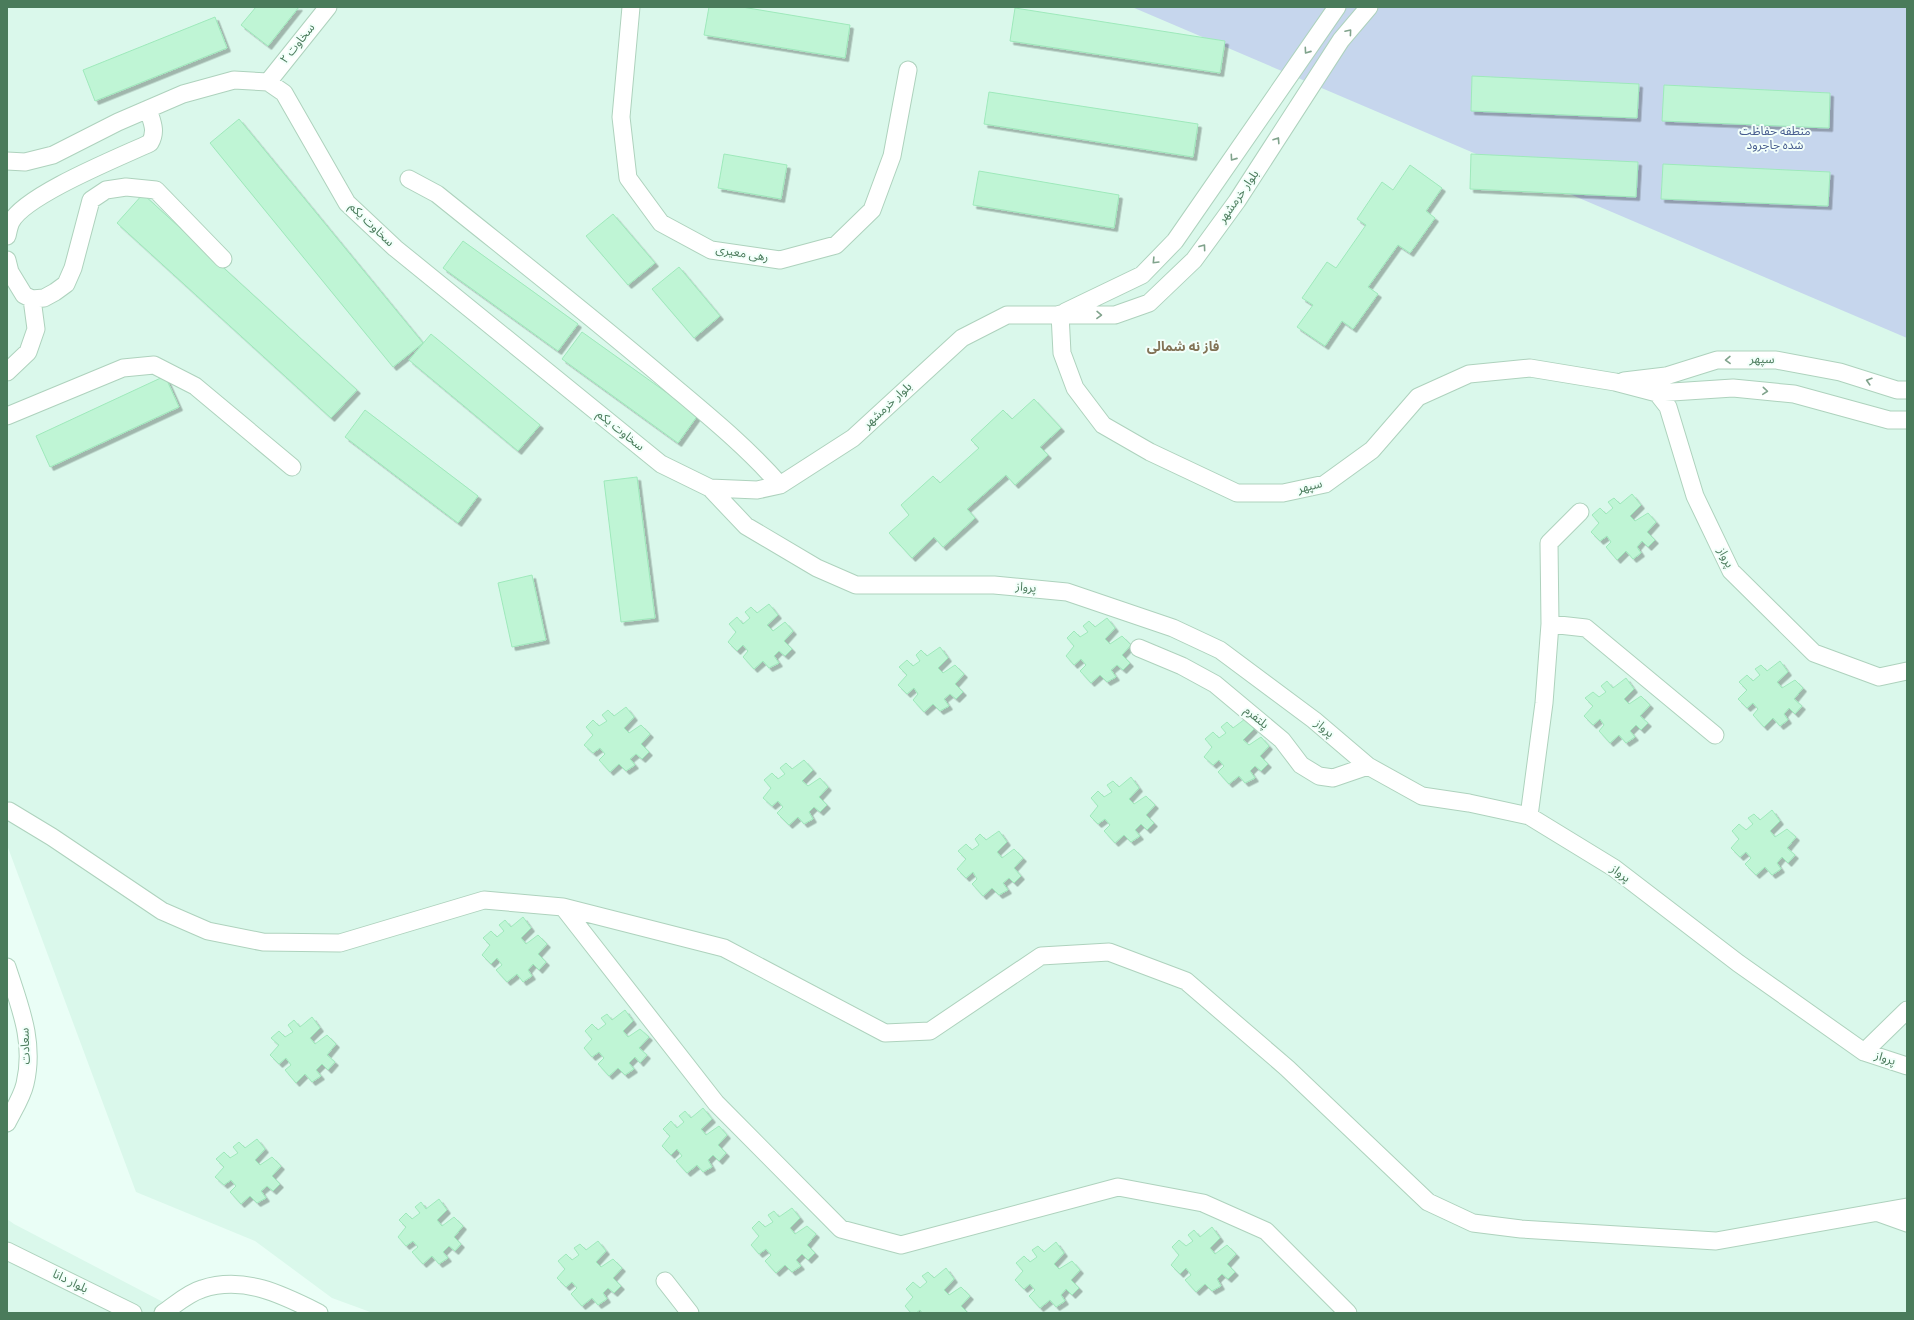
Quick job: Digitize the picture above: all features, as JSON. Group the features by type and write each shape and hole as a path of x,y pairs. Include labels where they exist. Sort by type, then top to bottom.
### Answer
{"street":[{"name":"سخاوت ۲","path":"268,82 328,7"},
{"name":"رهی معیری","path":"631,7 621,117 628,178 661,222 711,250 780,260 836,245 872,210 892,156 908,70"},
{"name":"بلوار خرمشهر","path":"1060,314 1142,275 1175,242 1337,7"},
{"name":"بلوار خرمشهر","path":"710,488 756,490 780,485 853,438 962,338 1007,315 1115,315 1149,303 1194,260 1237,200 1341,40 1369,7"},
{"path":"7,161 25,162 53,155 118,122 183,94 234,80 268,82"},
{"name":"سخاوت یکم","path":"268,82 284,93 347,203 395,248 661,464 710,488"},
{"path":"7,236 12,221 24,208 42,196 66,182 150,143 154,136 154,129 148,109"},
{"path":"409,179 437,194 642,359 761,462 780,485"},
{"path":"7,260 10,272 24,295 32,299 44,298 66,284 80,247 92,200 106,190 126,187 156,190 223,259"},
{"path":"7,372 28,352 36,329 32,299"},
{"name":"سپهر","path":"1060,314 1062,353 1075,388 1102,425 1150,452 1237,493 1283,494 1325,484 1372,450 1418,397 1469,374 1530,368 1615,382 1657,393 1733,388 1794,394 1889,420 1907,420"},
{"name":"سپهر","path":"1615,382 1666,376 1717,360 1776,360 1840,372 1896,390 1907,390"},
{"path":"7,416 123,368 154,365 195,386 292,468"},
{"name":"پرواز","path":"1657,393 1668,407 1695,496 1731,571 1814,653 1879,677 1907,671"},
{"name":"پرواز","path":"710,488 746,526 817,568 856,585 994,585 1067,592 1173,628 1220,650 1314,720 1368,766 1422,796 1469,803 1528,816 1614,868 1738,963 1864,1052 1907,1066"},
{"path":"1528,816 1544,703 1550,624 1549,543 1580,512"},
{"path":"1550,624 1586,628 1715,734"},
{"name":"پلتفرم","path":"1139,648 1182,666 1215,684 1282,740 1301,766 1319,776 1332,778 1368,766"},
{"path":"8,813 52,837 162,910 208,931 263,942 340,943 484,900 563,907 724,948 885,1033 930,1031 1040,956 1109,952 1186,980 1287,1068 1428,1202 1473,1223 1521,1228 1716,1241 1907,1207"},
{"path":"563,907 716,1103 841,1229 901,1245 1118,1187 1203,1203 1266,1231 1348,1313"},
{"name":"سعادت","path":"7,967 26,1023 29,1061 25,1086 7,1123"},
{"path":"1864,1052 1907,1010"},
{"path":"1878,1212 1907,1223"},
{"name":"بلوار دانا","path":"7,1251 133,1313"},
{"path":"666,1281 690,1313"},
{"path":"162,1313 201,1289 226,1284 248,1285 278,1293 319,1313"}],"shaded area":[{"name":"فاز نه شمالی","path":"7,7 1907,7 1907,1313 373,1313 332,1298 255,1241 136,1192 7,845"},
{"path":"7,1219 14,1224 184,1313 7,1313"}],"green space":[{"name":"منطقه حفاظت شده جاجرود","path":"1132,7 1907,7 1907,338"}],"building":[{"path":"256,7 299,7 268,46 241,25"},
{"path":"709,7 742,7 850,25 845,58 704,35"},
{"path":"1015,8 1225,41 1220,73 1010,41"},
{"path":"215,17 227,48 95,101 83,70"},
{"path":"1472,76 1639,84 1637,118 1471,111"},
{"path":"1664,85 1830,93 1829,128 1662,121"},
{"path":"989,92 1198,124 1193,157 984,124"},
{"path":"239,119 423,343 393,367 210,143"},
{"path":"724,154 787,165 781,199 718,188"},
{"path":"1471,154 1638,162 1636,197 1470,189"},
{"path":"1663,164 1830,172 1828,206 1661,199"},
{"path":"1410,165 1442,188 1426,211 1435,218 1410,253 1398,245 1368,287 1378,294 1353,329 1342,321 1325,346 1297,327 1313,305 1302,298 1327,262 1336,268 1366,225 1357,219 1382,182 1393,190"},
{"path":"979,171 1119,195 1114,228 973,205"},
{"path":"143,194 357,390 331,418 117,223"},
{"path":"613,214 655,263 628,285 586,236"},
{"path":"463,241 578,324 558,351 443,268"},
{"path":"679,267 720,316 694,338 652,289"},
{"path":"582,332 698,415 678,443 562,359"},
{"path":"431,334 540,425 518,451 409,360"},
{"path":"165,376 179,407 50,467 36,436"},
{"path":"1034,399 1061,428 1040,447 1048,455 1015,485 1006,475 967,509 975,518 943,547 934,537 912,558 889,533 909,515 901,505 933,476 940,483 979,448 971,440 1003,410 1012,419"},
{"path":"365,410 478,496 458,523 345,437"},
{"path":"637,477 655,618 621,622 604,481"},
{"path":"1632,494 1641,505 1630,516 1635,521 1648,513 1656,522 1647,532 1655,540 1648,547 1642,541 1637,547 1641,553 1633,559 1626,551 1617,560 1606,547 1611,542 1607,536 1600,541 1591,532 1599,523 1592,515 1600,508 1606,514 1613,508 1608,502 1614,498 1620,504"},
{"path":"532,575 546,640 512,647 498,583"},
{"path":"769,604 778,615 767,625 773,631 785,622 793,631 784,641 792,649 785,656 779,651 774,656 779,663 769,668 763,661 754,669 743,657 748,651 743,645 737,651 728,642 736,632 729,624 737,617 743,624 750,618 745,612 751,607 757,613"},
{"path":"1107,618 1115,628 1105,639 1110,644 1122,636 1131,645 1122,655 1130,663 1123,670 1117,665 1111,670 1116,677 1107,682 1100,675 1091,683 1080,671 1086,665 1081,659 1074,665 1066,656 1074,646 1067,638 1074,631 1080,637 1088,632 1083,626 1089,621 1095,627"},
{"path":"940,647 948,658 938,668 943,673 955,665 964,674 955,684 963,692 956,699 950,694 944,699 949,706 940,711 933,704 924,712 913,700 918,694 914,688 907,694 898,685 907,675 899,667 907,660 913,666 920,661 916,655 921,650 927,656"},
{"path":"1780,661 1788,672 1777,682 1782,688 1795,680 1803,688 1794,699 1802,706 1795,714 1789,708 1784,714 1788,720 1780,726 1773,718 1764,727 1753,715 1758,709 1753,703 1747,708 1738,699 1747,690 1739,682 1747,675 1753,681 1760,675 1755,669 1761,665 1767,671"},
{"path":"1626,678 1634,689 1624,699 1629,704 1641,696 1650,705 1640,716 1648,723 1641,730 1636,725 1630,731 1635,737 1626,743 1619,735 1610,743 1599,731 1604,725 1600,719 1593,725 1584,716 1593,706 1585,698 1593,692 1599,697 1606,692 1601,686 1607,681 1613,688"},
{"path":"626,707 634,717 624,728 629,733 641,725 650,734 641,744 649,752 642,759 636,754 630,759 635,765 626,771 619,764 610,772 599,760 605,754 600,748 593,753 584,745 593,735 586,727 593,720 599,726 607,721 602,715 608,710 614,716"},
{"path":"1245,719 1254,729 1243,740 1249,745 1261,737 1269,746 1260,756 1268,764 1261,771 1255,766 1250,771 1255,778 1245,783 1239,776 1229,784 1218,772 1224,766 1219,760 1213,765 1204,757 1212,747 1205,739 1213,732 1219,738 1226,733 1221,727 1227,722 1233,728"},
{"path":"804,760 813,770 802,781 808,786 820,778 828,787 819,797 827,805 820,812 814,807 809,812 813,819 804,824 798,817 789,825 777,813 783,807 778,801 772,806 763,798 771,788 764,780 772,773 778,779 785,774 780,768 786,763 792,769"},
{"path":"1131,777 1139,788 1129,799 1134,804 1146,796 1155,805 1146,815 1154,823 1147,830 1141,824 1135,830 1140,836 1131,842 1124,835 1115,843 1104,831 1110,825 1105,819 1098,824 1090,816 1098,806 1091,798 1098,791 1104,797 1112,792 1107,785 1113,781 1119,787"},
{"path":"1772,810 1780,821 1770,831 1775,837 1787,829 1796,837 1787,848 1795,855 1788,863 1782,857 1777,863 1781,869 1772,875 1765,867 1756,875 1745,864 1751,858 1746,852 1740,857 1731,848 1739,839 1732,831 1739,824 1746,830 1753,824 1748,818 1754,814 1760,820"},
{"path":"999,831 1007,842 997,852 1002,858 1014,849 1023,858 1014,868 1021,876 1014,883 1009,878 1003,883 1008,890 999,895 992,888 983,896 972,884 977,879 973,872 966,878 957,869 966,859 958,851 966,844 972,850 979,845 975,839 980,834 986,840"},
{"path":"523,917 531,928 521,938 526,944 538,935 547,944 538,954 546,962 539,970 533,964 528,970 532,976 523,982 517,974 507,982 496,970 502,965 497,958 491,964 482,955 490,945 483,938 491,931 497,937 504,931 499,925 505,920 511,927"},
{"path":"625,1010 633,1021 623,1031 628,1037 640,1029 649,1037 639,1048 647,1055 640,1063 635,1057 629,1063 634,1069 625,1075 618,1068 609,1076 598,1064 604,1058 599,1052 592,1057 584,1048 592,1039 585,1031 592,1024 598,1030 606,1024 601,1018 607,1014 612,1020"},
{"path":"312,1017 320,1028 310,1038 315,1044 327,1035 336,1044 327,1055 335,1062 328,1070 322,1064 316,1070 321,1076 312,1082 305,1074 296,1083 285,1070 291,1065 286,1058 279,1064 270,1055 279,1045 271,1038 279,1031 285,1037 293,1032 288,1025 294,1020 300,1027"},
{"path":"703,1108 712,1119 701,1129 706,1135 719,1126 727,1135 718,1145 726,1153 719,1161 713,1155 708,1160 712,1167 703,1172 697,1165 687,1173 676,1161 682,1156 677,1149 671,1155 662,1146 670,1136 663,1129 671,1121 677,1128 684,1122 679,1116 685,1111 691,1118"},
{"path":"257,1139 265,1149 255,1160 260,1165 272,1157 281,1166 272,1176 280,1184 273,1191 267,1186 261,1191 266,1198 257,1203 250,1196 241,1204 230,1192 236,1186 231,1180 224,1185 215,1177 224,1167 216,1159 224,1152 230,1158 238,1153 233,1147 239,1142 245,1148"},
{"path":"439,1199 447,1210 437,1220 442,1226 454,1217 463,1226 454,1237 461,1244 455,1251 449,1246 443,1252 448,1258 439,1264 432,1256 423,1264 412,1252 418,1247 413,1241 406,1246 398,1237 406,1227 399,1220 406,1213 412,1219 420,1213 415,1207 421,1202 426,1209"},
{"path":"792,1208 800,1218 790,1228 795,1234 807,1226 816,1234 807,1245 815,1253 808,1260 802,1254 796,1260 801,1266 792,1272 785,1265 776,1273 765,1261 771,1255 766,1249 759,1254 751,1245 759,1236 752,1228 759,1221 765,1227 773,1222 768,1215 774,1211 779,1217"},
{"path":"1212,1227 1220,1238 1210,1248 1215,1254 1227,1245 1236,1254 1227,1264 1235,1272 1228,1279 1222,1274 1217,1279 1221,1286 1212,1291 1205,1284 1196,1292 1185,1280 1191,1275 1186,1268 1180,1274 1171,1265 1179,1255 1172,1247 1179,1240 1186,1246 1193,1241 1188,1235 1194,1230 1200,1237"},
{"path":"598,1241 606,1251 596,1262 601,1267 613,1259 622,1268 613,1278 621,1286 614,1293 608,1288 603,1293 607,1299 598,1305 592,1298 582,1306 571,1294 577,1288 572,1282 566,1287 557,1278 565,1269 558,1261 566,1254 572,1260 579,1255 574,1248 580,1244 586,1250"},
{"path":"1056,1242 1064,1253 1054,1264 1059,1269 1072,1261 1080,1270 1071,1280 1079,1288 1072,1295 1066,1289 1061,1295 1065,1301 1056,1307 1050,1300 1040,1308 1029,1296 1035,1290 1030,1284 1024,1289 1015,1280 1023,1271 1016,1263 1024,1256 1030,1262 1037,1257 1032,1250 1038,1246 1044,1252"},
{"path":"946,1268 954,1279 944,1290 949,1295 961,1287 970,1296 961,1306 968,1313 922,1313 920,1310 916,1313 911,1313 905,1306 913,1297 906,1289 913,1282 920,1288 927,1282 922,1276 928,1272 934,1278"}],"district":[{"name":"فاز نه شمالی","path":"1183,348"}]}
